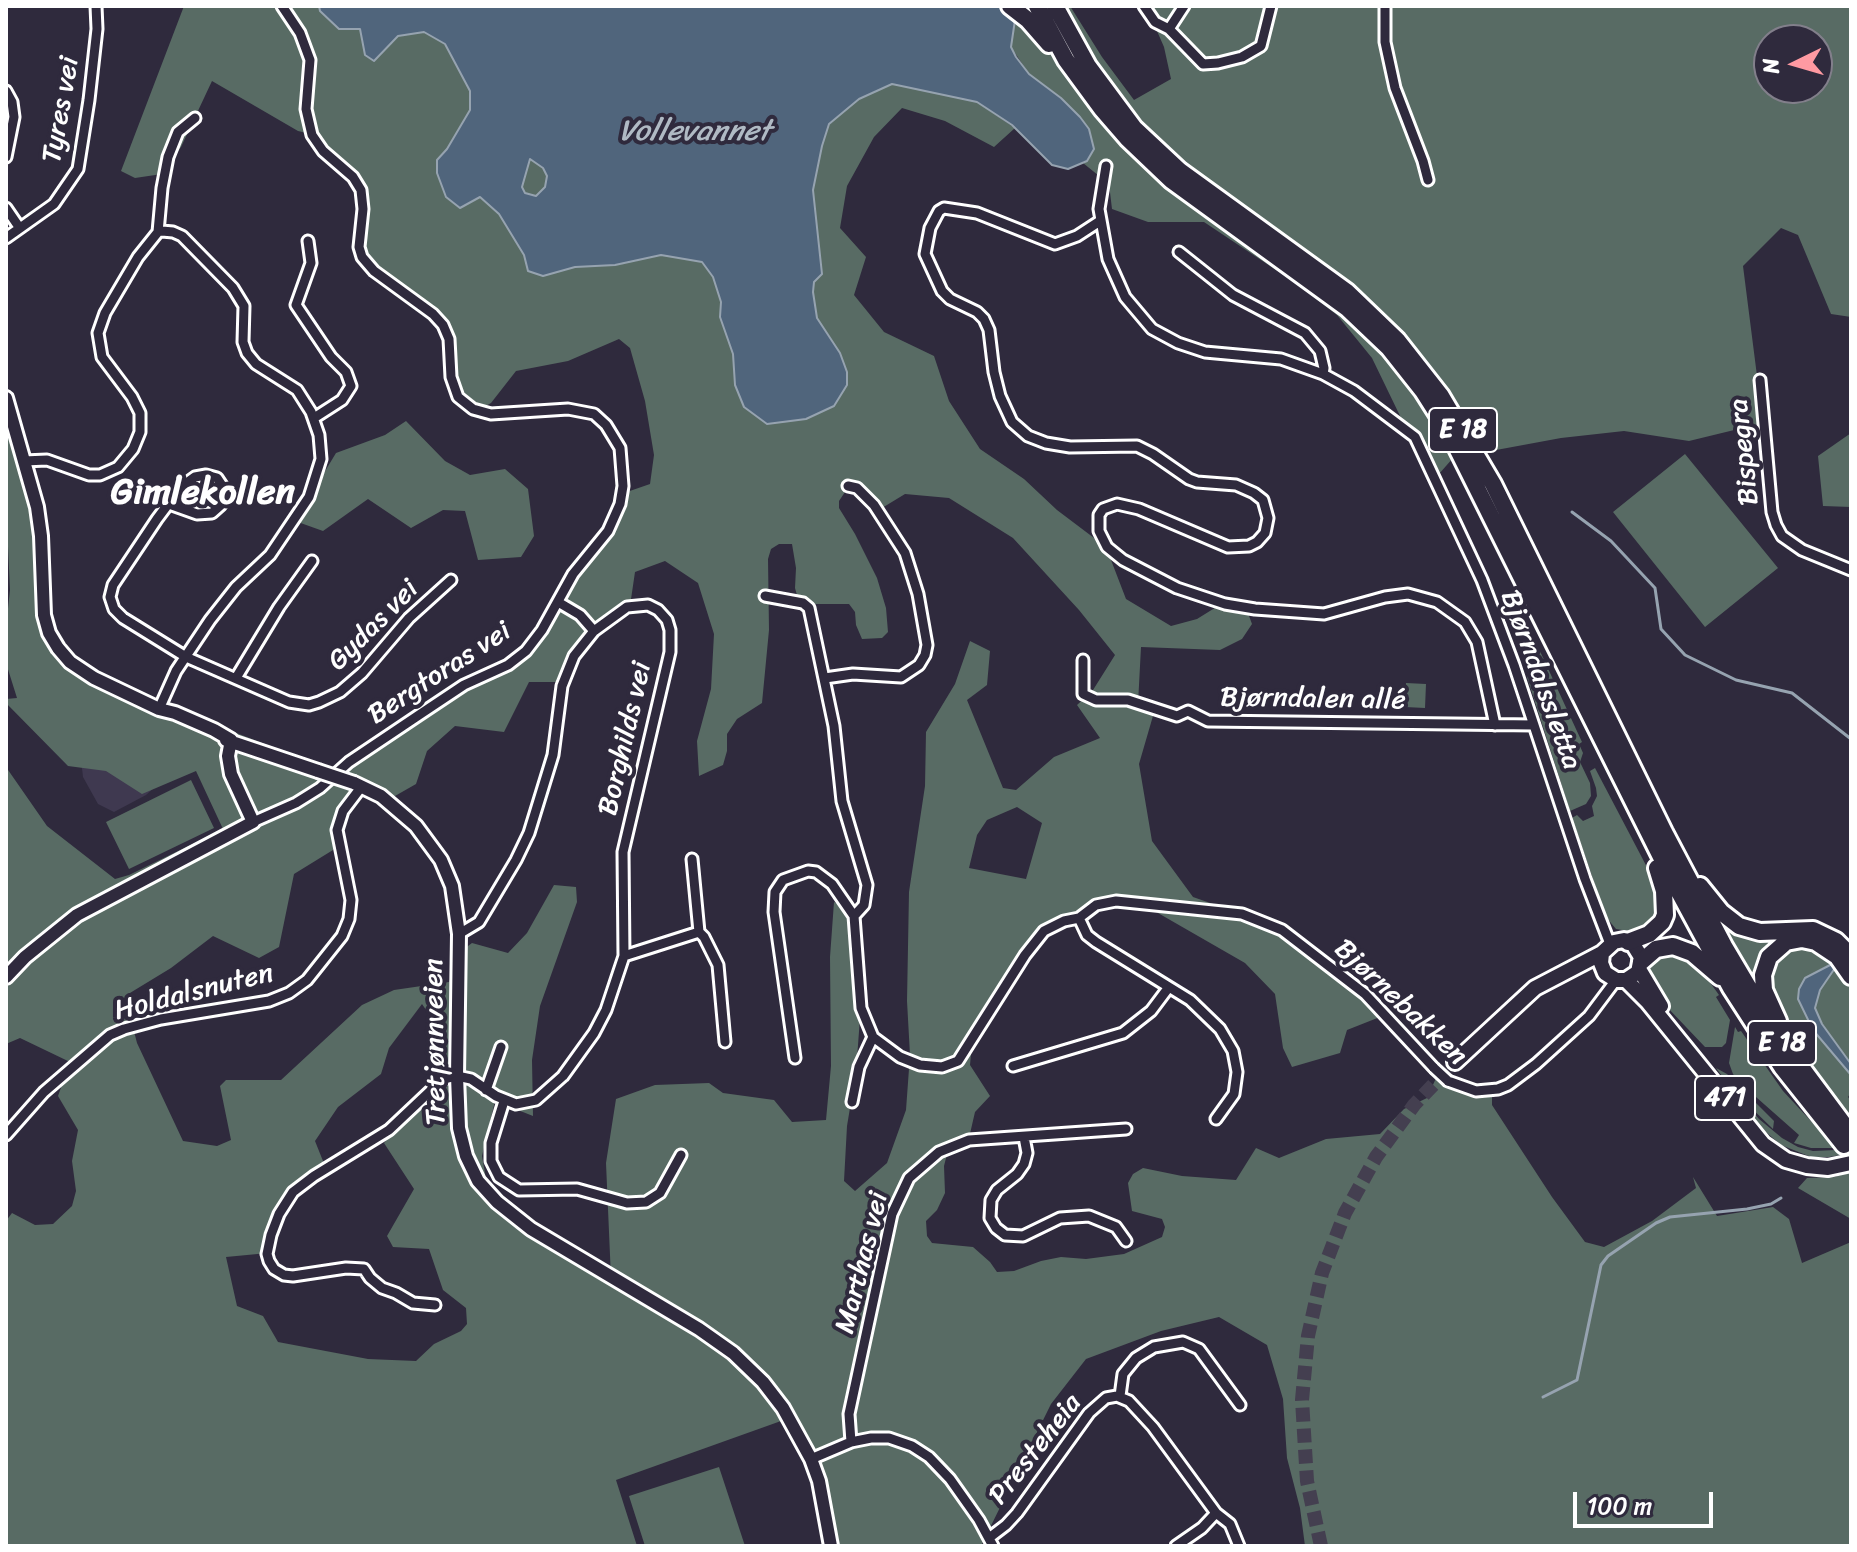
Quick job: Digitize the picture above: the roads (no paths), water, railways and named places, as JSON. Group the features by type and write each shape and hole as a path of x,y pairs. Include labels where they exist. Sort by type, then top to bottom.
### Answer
{"highway":[{"name":"E 18","path":"1010,6 1028,20 1128,139 1163,172 1332,296 1373,332 1408,371 1455,443 1641,817 1731,988 1782,1067 1849,1145"},
{"name":"E 18","path":"1037,6 1080,80"},
{"name":"E 18","path":"1055,6 1104,89 1134,128 1172,164 1347,292 1422,369 1493,484 1664,832 1751,995 1849,1145"},
{"name":"E 18","path":"1063,6 1078,48"},
{"name":"E 18","path":"1628,942 1649,934 1665,915 1664,891 1641,817"},
{"name":"E 18","path":"1664,832 1712,902 1733,922 1760,932 1813,930 1836,941 1851,956"},
{"name":"E 18","path":"1803,1073 1764,990 1766,962 1786,942 1809,940 1837,956 1851,976"},
{"name":"E 18","path":"1640,966 1656,949 1668,945 1679,947 1708,965 1731,988"}],"main road":[{"path":"1628,942 1619,940 1535,988 1455,1062 1517,1009 1551,986 1578,975 1616,978 1640,966"},
{"name":"471","path":"1628,942 1637,948 1640,966 1671,1020 1752,1124 1772,1143 1789,1154 1815,1161 1835,1161 1849,1145"},
{"path":"1606,948 1601,963 1616,978"},
{"name":"471","path":"1616,978 1665,1022 1763,1144 1786,1160 1807,1166 1828,1168 1851,1163"}],"street":[{"name":"Tyres vei","path":"6,238 54,204 78,169 96,43 96,6"},
{"name":"Bergtoras vei","path":"6,977 25,957 77,915 253,822 296,803 320,788 368,748 464,685 518,658 534,641 573,574 608,531 620,504 623,465 614,435 598,417 585,411 491,414 473,409 458,397 451,377 449,339 443,325 433,314 374,271 362,257 359,247 363,209 361,190 353,177 323,151 312,135 306,109 310,60 300,33 282,6"},
{"path":"1144,6 1155,22 1169,29 1203,64 1242,57 1261,46 1271,6"},
{"path":"1169,29 1184,6"},
{"path":"1385,6 1385,42 1395,88 1428,180"},
{"path":"6,91 12,102 14,117 6,157"},
{"path":"24,461 47,460 89,475 100,475 118,467 133,449 140,432 140,413 132,397 100,355 98,333 112,300 138,257 158,232 168,157 178,132 195,118"},
{"path":"1106,166 1101,186 1100,221 1108,259 1118,287 1152,329 1178,343 1205,352 1281,359 1323,374 1320,351 1305,333 1233,295 1179,252"},
{"path":"6,208 19,227"},
{"path":"1100,221 1077,236 1055,244 977,213 944,208 930,228 925,254 942,291 984,319 989,330 1000,396 1012,422 1028,436 1070,447 1137,446 1197,482 1236,485 1254,493 1263,500 1268,518 1265,533 1257,542 1249,546 1228,547 1139,509 1117,504 1103,509 1099,515 1099,531 1107,547 1123,560 1177,588 1225,604 1324,614 1385,597 1408,594 1437,602 1465,622 1477,642 1495,725"},
{"path":"158,232 168,231 182,236 233,288 244,306 243,342 247,353 256,364 297,390 314,418 321,459 309,497 273,551 224,601 186,657 159,709"},
{"path":"308,241 311,263 296,305 331,357 346,372 351,386 342,400 314,418"},
{"name":"Bjørndalssletta","path":"1323,374 1354,391 1415,437 1482,580 1534,725 1606,948"},
{"name":"Bispegra","path":"1760,380 1770,496 1776,525 1782,536 1802,550 1851,570"},
{"name":"Tretjønnveien","path":"6,398 38,517 42,607 52,641 70,662 86,673 159,709 164,715 191,729 358,785 381,796 407,817 435,851 454,895 459,934 457,1076 462,1142 471,1168 487,1191 542,1237 699,1329 733,1353 763,1382 783,1408 811,1459 819,1481 831,1546"},
{"path":"211,475 223,487 221,505 212,513 197,514 169,504 181,487 195,477 211,475"},
{"path":"825,678 853,674 901,677 919,665 927,645 918,594 905,553 877,509 857,488 848,486"},
{"name":"Gydas vei","path":"169,504 117,577 110,597 114,609 123,618 186,657 289,702 309,705 331,698 362,673 409,618 451,580"},
{"path":"236,678 279,607 312,561"},
{"path":"765,596 803,603 809,608 836,735 842,801 867,885 864,905 854,916"},
{"path":"558,602 580,615 594,631"},
{"name":"Borghilds vei","path":"459,934 479,922 523,847 553,755 565,676 574,656 594,631 616,613 638,604 658,610 667,620 670,630 670,652 623,852 624,956 601,1021 573,1064 554,1086 536,1100 516,1104 504,1101"},
{"name":"Bjørndalen allé","path":"1083,660 1083,694 1096,700 1128,700 1177,716 1188,711 1208,721 1534,725"},
{"path":"231,740 228,756 231,774 253,822"},
{"name":"Holdalsnuten","path":"6,1135 50,1085 110,1035 161,1019 269,1001 289,993 307,980 342,936 349,919 351,900 337,830 343,811 358,785"},
{"path":"692,859 699,932 718,965 725,1042"},
{"path":"795,1058 774,912 777,886 799,872 816,872 832,884 854,916 861,1008 873,1037 859,1067 852,1102"},
{"name":"Bjørnebakken","path":"873,1037 900,1057 920,1065 942,1067 958,1061 1034,942 1054,925 1079,918 1096,905 1116,901 1229,912 1269,923 1293,937 1365,994 1448,1081 1476,1091 1508,1085 1536,1064 1589,1016 1616,978"},
{"path":"1079,918 1083,929 1096,942 1190,1000 1212,1020 1233,1051 1237,1072 1237,1084 1228,1105 1216,1119"},
{"path":"624,956 699,932"},
{"path":"1013,1066 1123,1033 1151,1011 1169,987"},
{"path":"486,1090 501,1047"},
{"path":"435,1305 413,1303 382,1288 364,1269 284,1275 274,1269 269,1261 268,1245 285,1203 304,1183 379,1138 443,1079 457,1076 471,1079 504,1101 491,1143 491,1161 499,1177 519,1190 577,1189 627,1203 646,1202 660,1193 681,1155"},
{"name":"Marthas vei","path":"851,1442 849,1414 894,1205 905,1184 921,1165 949,1146 969,1140 1126,1129"},
{"path":"1024,1137 1027,1153 1024,1164 991,1200 990,1218 996,1228 1005,1235 1017,1237 1060,1218 1089,1216 1116,1227 1126,1241"},
{"name":"Presteheia","path":"1120,1396 1123,1374 1136,1358 1154,1347 1183,1342 1199,1349 1240,1405"},
{"name":"Presteheia","path":"851,1442 889,1438 907,1443 924,1453 962,1494 991,1542 1017,1513 1089,1413 1106,1398 1120,1396 1129,1401 1153,1427 1216,1513 1230,1524 1239,1546"},
{"path":"811,1459 851,1442"},
{"path":"1176,1546 1202,1528 1216,1513"}],"water":[{"name":"Vollevannet","path":"319,6 1002,6 1015,20 1011,47 1016,57 1029,74 1080,117 1089,129 1094,149 1087,161 1068,169 1052,165 1012,125 977,102 892,84 859,99 829,124 813,190 822,274 814,282 813,292 817,318 840,353 847,372 847,385 834,406 806,419 767,424 744,407 735,385 733,354 720,317 721,302 713,277 702,262 661,255 615,265 575,267 543,276 528,271 524,255 499,214 480,197 460,208 446,197 437,173 437,160 470,110 470,91 445,44 424,32 398,36 374,61 365,55 360,29 339,29 320,11","holes":["530,159 543,168 547,176 545,187 536,196 525,193 522,187"]},
{"path":"1832,964 1835,968 1820,990 1815,1008 1822,1024 1851,1064 1851,1075 1813,1030 1798,999 1805,978"}],"waterway":[{"path":"1572,512 1611,541 1655,588 1661,629 1685,655 1736,680 1792,693 1851,739"},
{"path":"1543,1397 1577,1380 1601,1265 1608,1256 1670,1217 1747,1209 1771,1204 1781,1198"}],"tunnel":[{"path":"1321,1546 1307,1481 1302,1400 1308,1336 1322,1273 1345,1213 1376,1157 1414,1105 1455,1062"}],"district":[{"name":"Gimlekollen","path":"203,494"}]}
